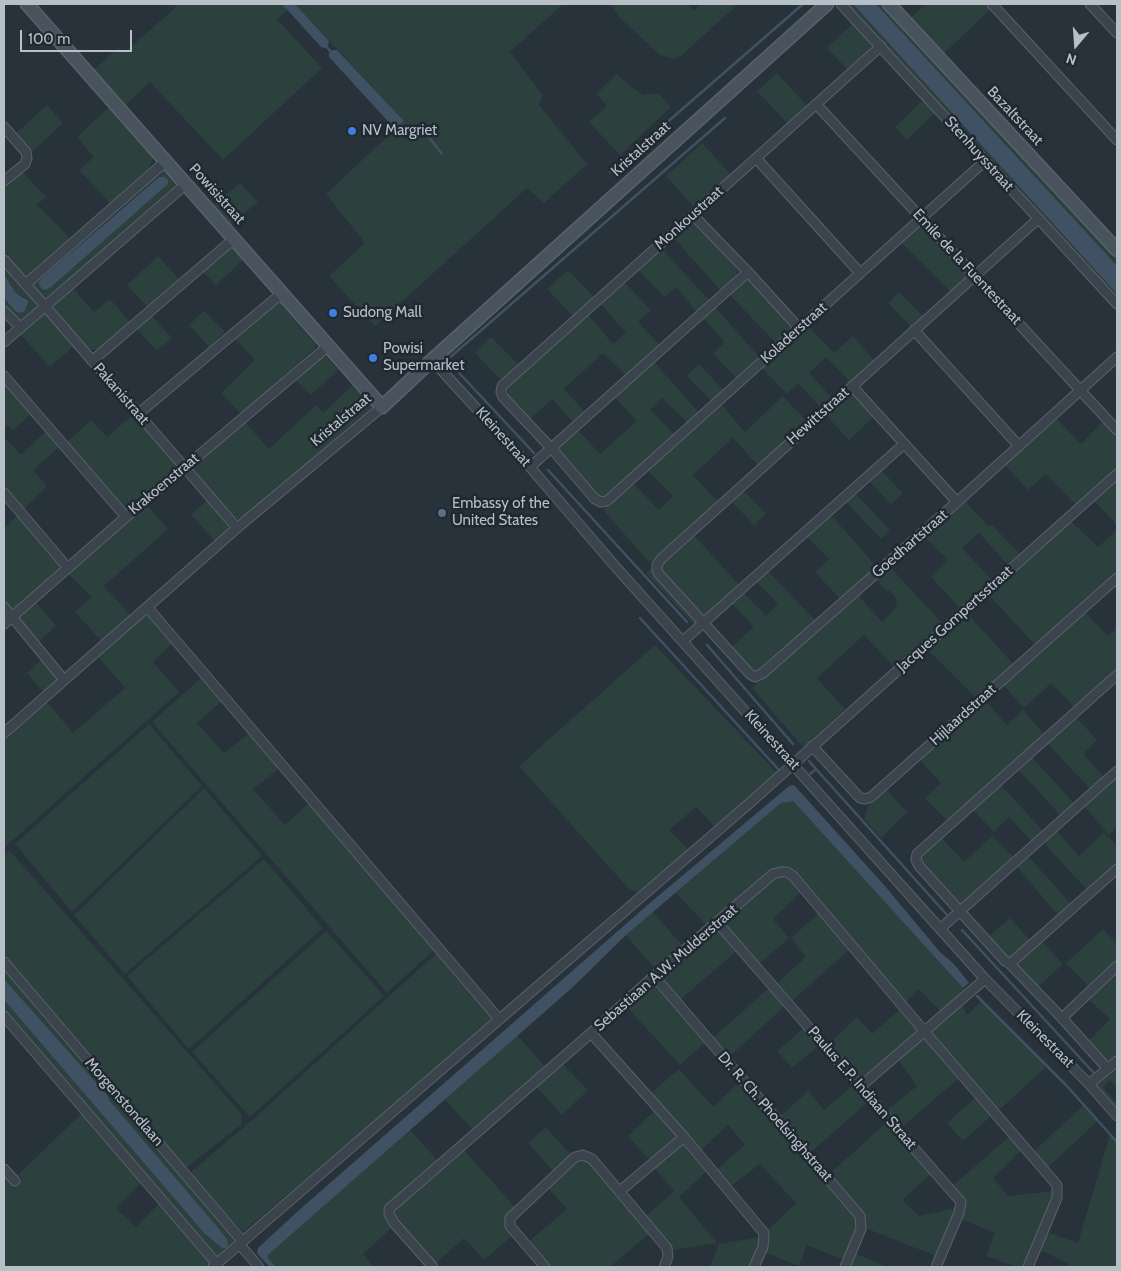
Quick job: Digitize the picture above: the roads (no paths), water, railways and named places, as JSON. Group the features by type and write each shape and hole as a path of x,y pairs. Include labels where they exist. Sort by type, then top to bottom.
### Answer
{"street":[{"name":"Powisistraat","path":"27,4 235,238 327,347 382,407"},
{"name":"Kristalstraat","path":"4,733 237,528 382,407 826,4"},
{"name":"Stenhuysstraat","path":"841,4 1117,304"},
{"name":"Bazaltstraat","path":"890,4 1117,250"},
{"path":"992,4 1117,140"},
{"path":"1090,4 1117,33"},
{"name":"Monkoustraat","path":"552,449 503,396 501,392 502,386 881,46"},
{"name":"Emile de la Fuentestraat","path":"816,104 1117,430"},
{"path":"4,127 26,152 27,158 25,164 4,181"},
{"path":"756,158 860,273"},
{"path":"26,284 166,161"},
{"name":"Koladerstraat","path":"552,449 595,499 601,502 607,501 985,161"},
{"path":"4,342 186,184"},
{"path":"693,215 799,328"},
{"name":"Hewittstraat","path":"704,622 659,574 657,570 660,559 1038,219"},
{"path":"92,361 235,238"},
{"name":"Pakanistraat","path":"4,260 237,528"},
{"path":"530,467 748,272"},
{"path":"138,414 282,293"},
{"path":"4,310 20,327"},
{"path":"914,330 1019,446"},
{"name":"Krakoenstraat","path":"4,624 185,466 327,347"},
{"name":"Goedhartstraat","path":"704,622 750,674 755,677 763,673 957,502 1117,357"},
{"name":"Kleinestraat","path":"432,360 530,467 614,565 985,979 1089,1084 1117,1116"},
{"path":"4,376 126,517"},
{"path":"852,386 957,502"},
{"path":"683,641 904,444"},
{"name":"Jacques Gompertsstraat","path":"215,1265 793,764 1117,474"},
{"path":"4,493 67,568"},
{"name":"Hijlaardstraat","path":"812,746 860,798 866,799 871,797 1117,578"},
{"path":"4,607 64,680"},
{"path":"148,608 499,1019"},
{"path":"1107,1068 1062,1018 1005,961 960,912 918,866 916,860 917,854 1117,675"},
{"path":"940,929 1117,772"},
{"path":"1009,963 1117,868"},
{"name":"Sebastiaan A.W. Mulderstraat","path":"433,1267 394,1223 389,1214 389,1208 773,874 787,872 793,876 924,1031"},
{"name":"Paulus E.P. Indiaan Straat","path":"717,922 961,1202 959,1213 936,1267"},
{"name":"Morgenstondlaan","path":"4,962 242,1243 259,1267"},
{"path":"1062,1018 1117,966"},
{"name":"Dr. R. Ch. Phoelsinghstraat","path":"654,976 860,1216 861,1229 845,1267"},
{"path":"861,1086 985,979"},
{"path":"4,1016 215,1265"},
{"path":"924,1031 1057,1185 1057,1198 1028,1267"},
{"path":"591,1033 684,1137 764,1233 763,1247 754,1267"},
{"path":"1089,1084 1117,1061"},
{"path":"620,1191 684,1137"},
{"path":"540,1265 510,1226 510,1218 575,1157 583,1155 592,1159 668,1248 668,1257 664,1267"},
{"path":"4,1169 14,1181"}],"water":[{"path":"282,4 295,4 329,41 328,46 325,48 321,47"},
{"path":"853,4 876,4 1108,256 1117,266 1117,294"},
{"path":"337,50 404,121 395,129 329,57 329,53"},
{"path":"159,177 165,177 168,180 168,184 51,287 46,290 42,289 38,283 42,278"},
{"path":"4,275 16,293 28,301 25,311 20,313 15,311 4,298"},
{"path":"794,785 969,983 963,988 793,801 781,803 626,935 573,987 268,1255 268,1258 276,1267 270,1267 262,1259 257,1253 258,1248 298,1211 651,902 789,786"},
{"path":"4,979 107,1095 110,1101 220,1230 227,1239 228,1246 222,1248 204,1233 4,1000"}],"waterway":[{"path":"610,172 803,4"},
{"path":"325,45 333,54"},
{"path":"534,453 447,360 725,118"},
{"path":"397,124 416,129 428,136 442,154"},
{"path":"548,470 687,622"},
{"path":"640,618 778,769"},
{"path":"707,645 793,744"},
{"path":"809,761 816,769"},
{"path":"810,774 816,769 948,916"},
{"path":"962,930 1093,1072"},
{"path":"977,996 1066,1085 1117,1142"}],"place":[{"name":"NV Margriet","path":"352,131"},
{"name":"Sudong Mall","path":"333,313"},
{"name":"Powisi Supermarket","path":"373,358"},
{"name":"Embassy of the United States","path":"442,513"}]}
